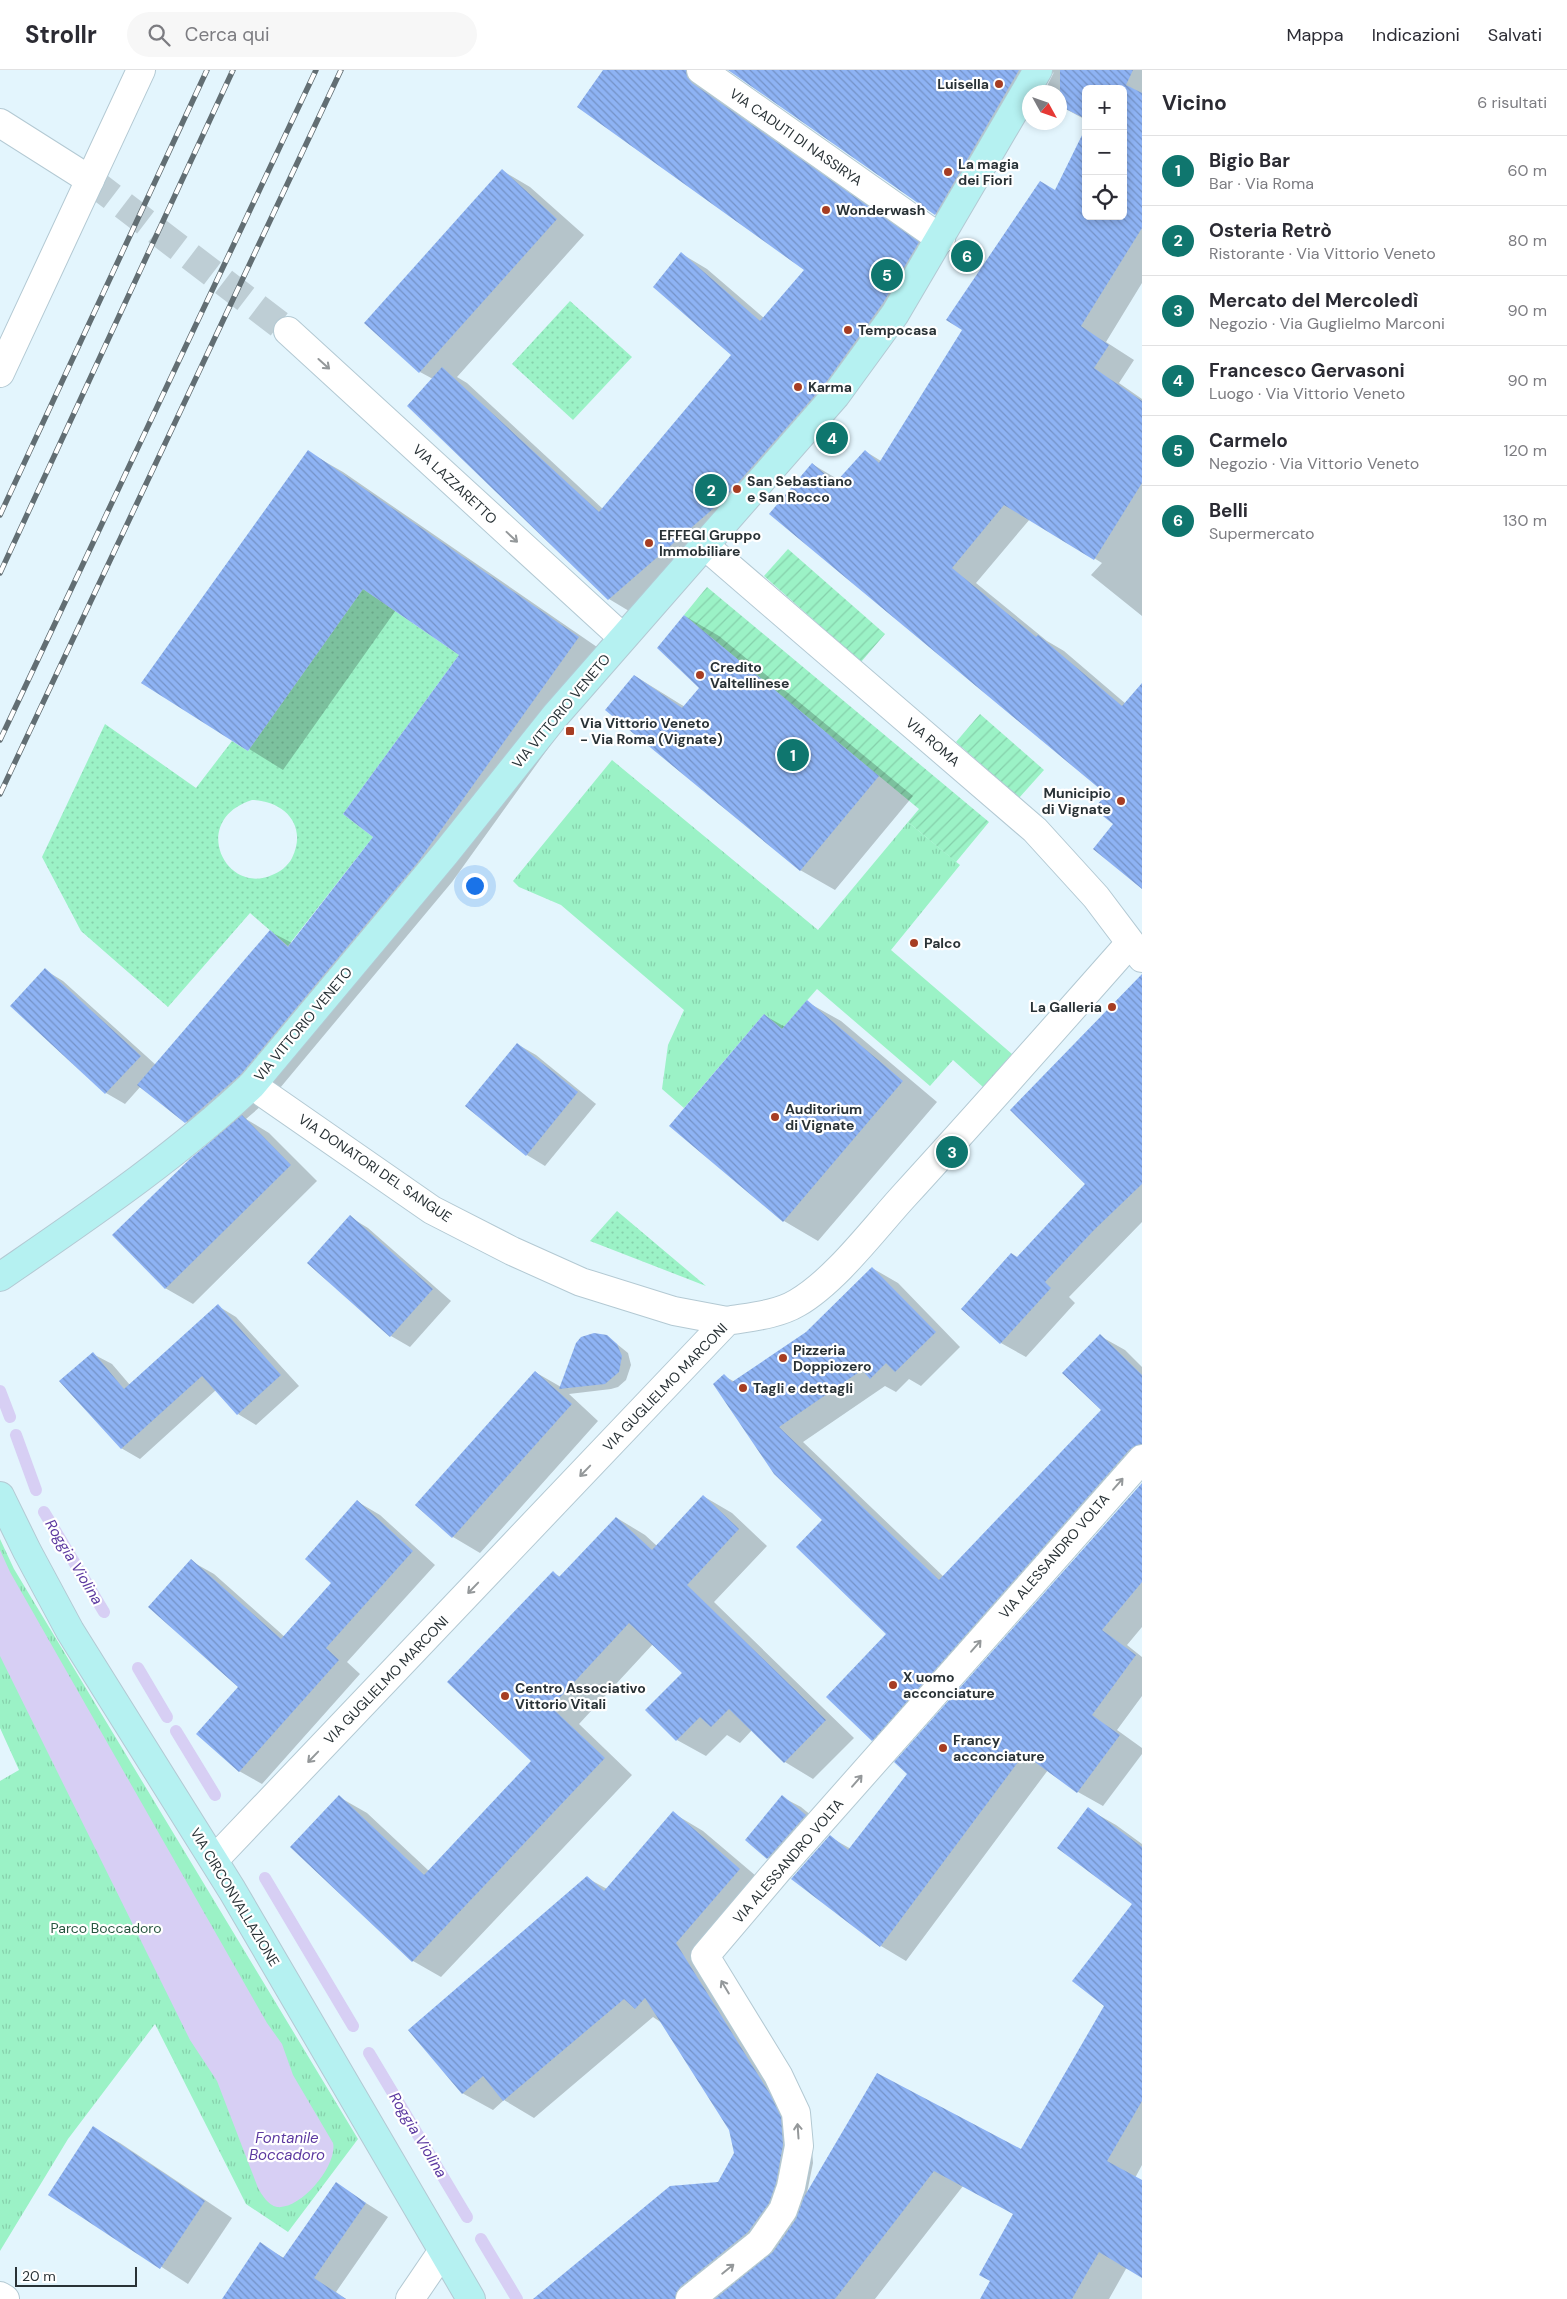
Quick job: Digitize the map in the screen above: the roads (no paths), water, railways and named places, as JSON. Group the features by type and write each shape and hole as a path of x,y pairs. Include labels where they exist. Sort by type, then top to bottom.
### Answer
{"street":[{"path":"0,372 141,70"},
{"name":"VIA CADUTI DI NASSIRYA","path":"701,70 941,239"},
{"name":"VIA VITTORIO VENETO","path":"0,1277 125,1190 221,1114 252,1085 622,637 836,395 895,314 941,239 1038,70"},
{"path":"8,129 90,180"},
{"name":"VIA LAZZARETTO","path":"288,331 622,637"},
{"name":"VIA ROMA","path":"704,544 1035,830 1096,897 1136,951"},
{"name":"VIA GUGLIELMO MARCONI","path":"214,1860 727,1321 783,1309 811,1293 842,1264 1023,1064 1136,951"},
{"name":"VIA DONATORI DEL SANGUE","path":"252,1085 432,1210 548,1269 596,1287 674,1311 727,1321"},
{"name":"VIA ALESSANDRO VOLTA","path":"690,2299 760,2243 783,2210 791,2187 799,2146 796,2113 778,2075 705,1956 778,1870 1142,1459"},
{"name":"VIA CIRCONVALLAZIONE","path":"0,1496 70,1631 214,1860 471,2299"},
{"path":"410,2299 442,2252"},
{"path":"0,2296 5,2299"}],"water":[{"name":"Fontanile Boccadoro","path":"0,1550 10,1572 267,2023 282,2044 293,2075 333,2143 330,2163 324,2174 307,2194 287,2206 277,2207 271,2204 263,2197 258,2188 217,2081 190,2040 0,1656"}],"waterway":[{"name":"Roggia Violina","path":"0,1391 10,1417"},
{"name":"Roggia Violina","path":"16,1435 36,1490"},
{"name":"Roggia Violina","path":"44,1512 104,1612"},
{"name":"Roggia Violina","path":"138,1668 167,1717"},
{"name":"Roggia Violina","path":"176,1731 215,1795"},
{"name":"Roggia Violina","path":"265,1878 353,2026"},
{"name":"Roggia Violina","path":"369,2053 467,2217"},
{"name":"Roggia Violina","path":"481,2239 517,2299"}],"tunnel":[{"path":"90,180 288,331"}],"railway":[{"path":"0,515 207,70"},
{"path":"0,573 233,70"},
{"path":"0,740 316,70"},
{"path":"0,794 341,70"}],"place":[{"name":"Luisella","path":"999,84"},
{"name":"La magia dei Fiori","path":"948,172"},
{"name":"Wonderwash","path":"826,210"},
{"name":"Belli","path":"967,256"},
{"name":"Carmelo","path":"887,275"},
{"name":"Tempocasa","path":"848,330"},
{"name":"Karma","path":"798,387"},
{"name":"Francesco Gervasoni","path":"832,438"},
{"name":"San Sebastiano e San Rocco","path":"737,489"},
{"name":"Osteria Retrò","path":"711,490"},
{"name":"EFFEGI Gruppo Immobiliare","path":"649,543"},
{"name":"Credito Valtellinese","path":"700,675"},
{"name":"Via Vittorio Veneto - Via Roma (Vignate)","path":"570,731"},
{"name":"Bigio Bar","path":"793,755"},
{"name":"Municipio di Vignate","path":"1121,801"},
{"name":"Palco","path":"914,943"},
{"name":"La Galleria","path":"1112,1007"},
{"name":"Auditorium di Vignate","path":"775,1117"},
{"name":"Mercato del Mercoledì","path":"952,1152"},
{"name":"Pizzeria Doppiozero","path":"783,1358"},
{"name":"Tagli e dettagli","path":"743,1388"},
{"name":"X uomo acconciature","path":"893,1685"},
{"name":"Centro Associativo Vittorio Vitali","path":"505,1696"},
{"name":"Francy acconciature","path":"943,1748"}],"park label":[{"name":"Parco Boccadoro","path":"106,1928"}]}
